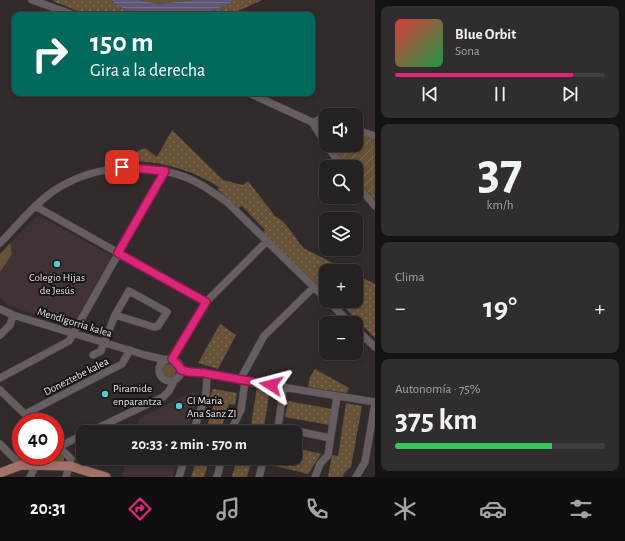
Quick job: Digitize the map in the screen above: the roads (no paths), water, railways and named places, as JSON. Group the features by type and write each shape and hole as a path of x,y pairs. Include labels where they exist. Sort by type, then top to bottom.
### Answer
{"main road":[{"path":"0,473 21,465"},
{"path":"36,465 70,466 103,477"}],"street":[{"path":"32,0 66,12"},
{"path":"256,96 312,122 319,134"},
{"path":"312,122 319,120"},
{"path":"363,132 375,136"},
{"path":"331,152 338,160"},
{"path":"0,243 35,206 55,190 75,179 122,167 165,171 189,179 211,190 227,202 319,292"},
{"path":"0,378 69,341 165,171"},
{"path":"363,192 375,206"},
{"path":"35,206 206,302"},
{"path":"268,241 206,302 169,360 162,362 159,370 161,377 175,377 190,372 207,374 375,403 365,462 356,477"},
{"path":"234,425 241,410 242,381 264,336 314,287"},
{"path":"93,355 101,351 115,315 129,291 167,312 158,326 154,327 115,315"},
{"path":"335,308 343,316"},
{"name":"Mendigorria kalea","path":"0,309 13,315 105,343 145,355 169,360"},
{"path":"0,335 10,325 13,315"},
{"path":"363,336 375,347"},
{"name":"Doneztebe kalea","path":"27,413 122,364 130,350"},
{"name":"Mendigorria kalea","path":"145,355 153,360 159,370"},
{"path":"104,425 158,399 175,377 179,366 169,360"},
{"path":"195,425 206,394 207,374"},
{"path":"278,425 284,388"},
{"path":"1,393 24,413"},
{"path":"315,477 320,464 328,454 337,396"},
{"path":"302,433 330,438"},
{"path":"64,443 76,438"},
{"path":"0,444 12,456"},
{"path":"64,454 70,460 70,466 66,477"},
{"path":"30,477 36,465"},
{"path":"179,477 183,465"},
{"path":"217,477 220,465"},
{"path":"259,477 262,465"}],"place":[{"name":"Colegio Hijas de Jesús","path":"57,264"},
{"name":"Piramide enparantza","path":"105,394"},
{"name":"CI Maria Ana Sanz ZI","path":"179,406"}]}
